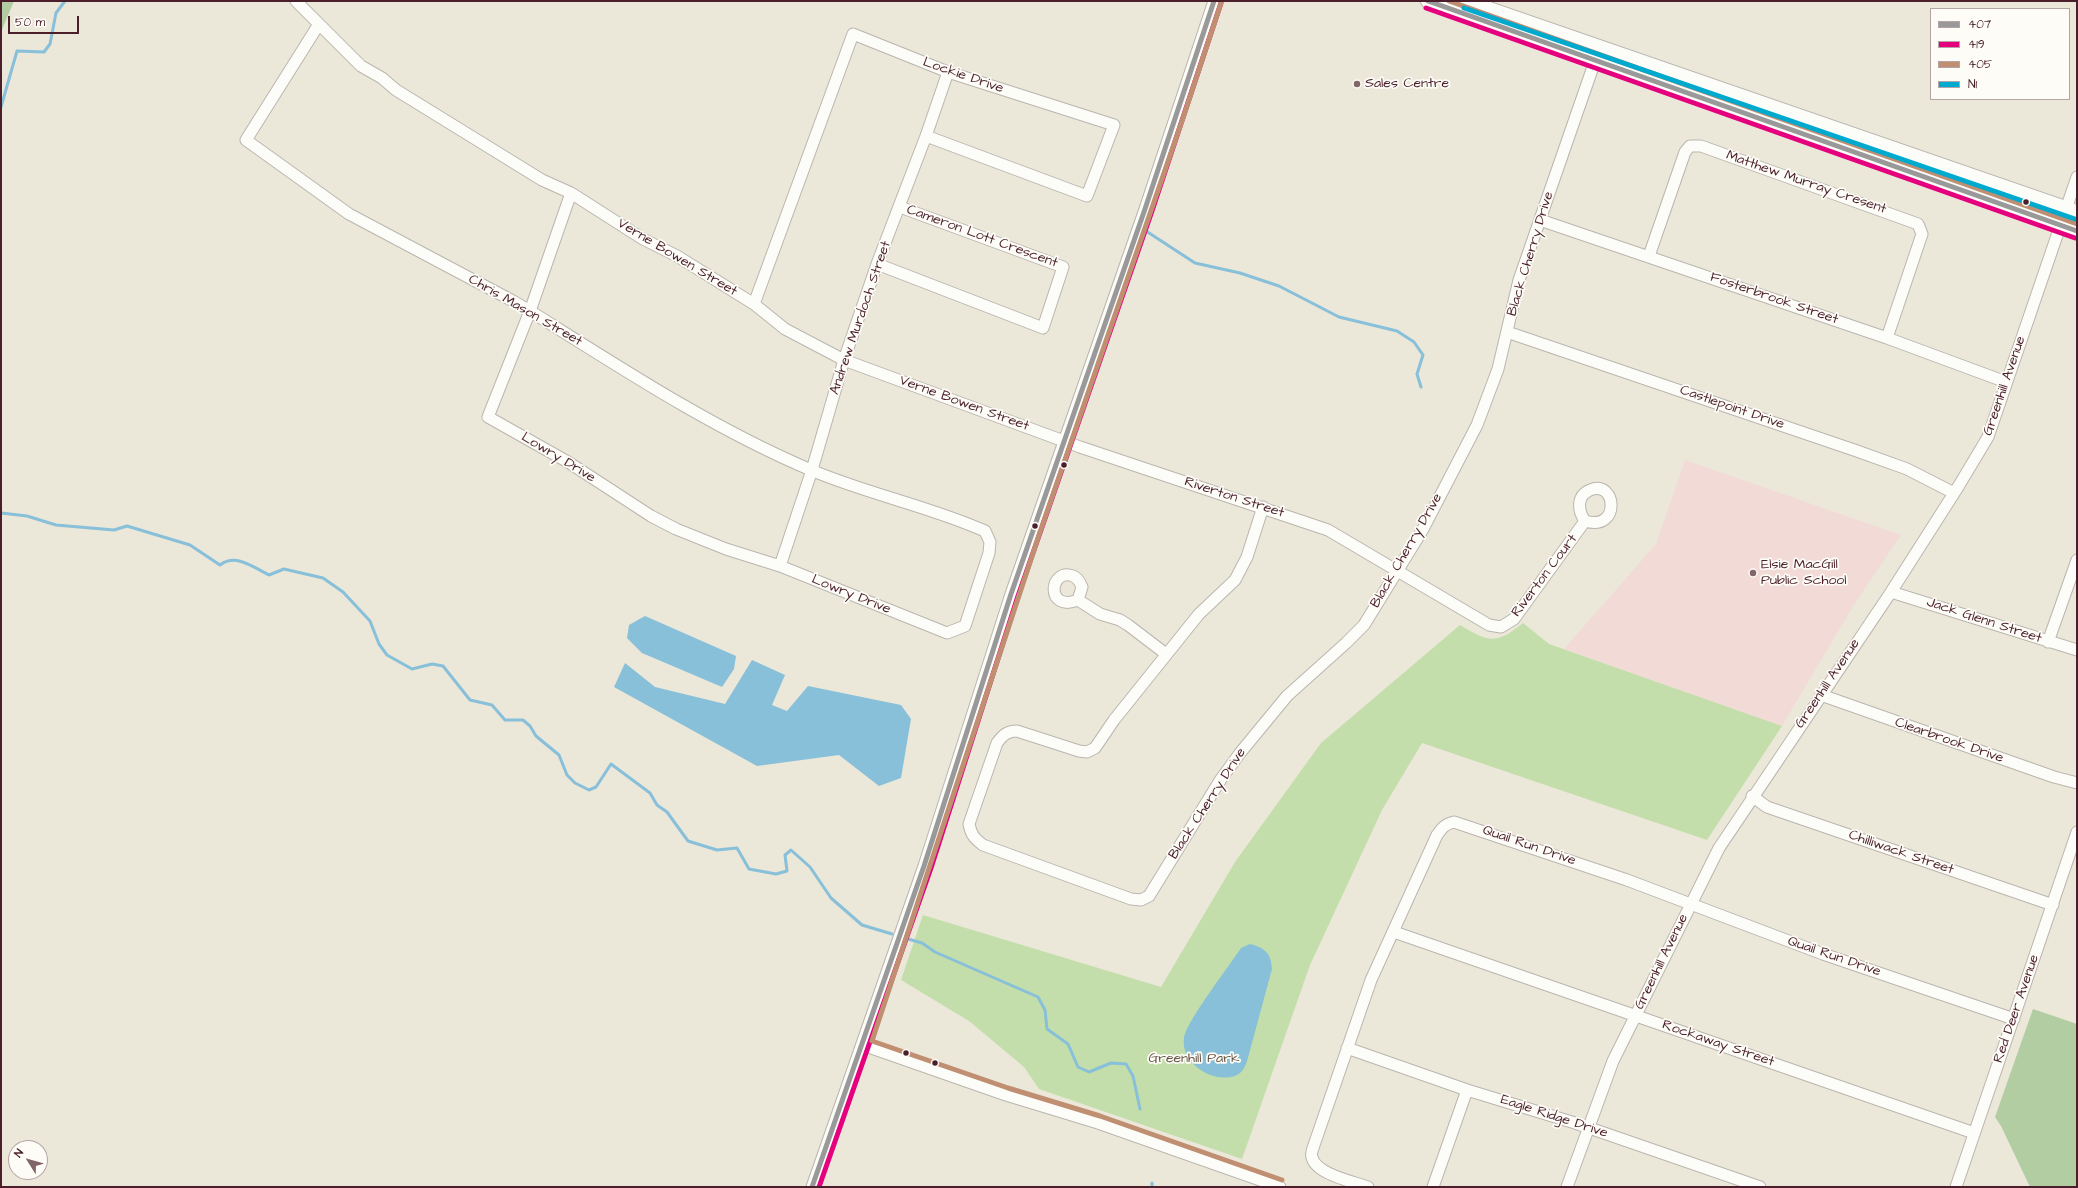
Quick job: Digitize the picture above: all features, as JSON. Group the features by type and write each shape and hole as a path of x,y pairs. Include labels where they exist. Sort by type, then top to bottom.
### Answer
{"main road":[{"path":"1428,1 2077,231"},
{"path":"1466,1 2072,210"}],"street":[{"name":"Verne Bowen Street","path":"296,1 361,66 382,78 396,90 542,180 571,193 642,239 677,256 754,304 785,329 844,360 1063,441"},
{"path":"812,1187 838,1110 863,1045 924,866 1008,602 1145,209 1214,1"},
{"name":"Chris Mason Street","path":"319,24 246,140 349,214 530,311 717,425 812,470"},
{"name":"Lockie Drive","path":"754,304 853,34 948,72 1114,125 1087,196 926,136"},
{"name":"Black Cherry Drive","path":"1263,507 1247,557 1235,580 1199,614 1114,720 1095,748 1087,752 1079,751 1017,731 1009,731 1002,736 998,743 969,824 971,834 983,845 1131,899 1141,900 1149,896 1221,779 1240,753 1287,696 1364,625 1423,529 1477,425 1498,369 1520,280 1595,61"},
{"name":"Andrew Murdoch Street","path":"780,566 812,470 844,360 877,264 900,207 948,72"},
{"name":"Matthew Murray Cresent","path":"1649,256 1685,152 1690,146 1701,146 1918,224 1922,234 1887,338"},
{"name":"Greenhill Avenue","path":"1567,1187 1613,1061 1719,848 1752,796 1891,592 1988,437 2060,226 2072,210 2077,178"},
{"path":"530,311 571,193"},
{"name":"Cameron Lott Crescent","path":"877,264 1042,328 1063,267 900,207"},
{"name":"Fosterbrook Street","path":"1540,220 1887,338 2006,382"},
{"name":"Lowry Drive","path":"530,311 488,417 568,462 664,522 726,549 780,566 947,633 965,626 989,554 990,542 985,531 812,470"},
{"name":"Castlepoint Drive","path":"1507,332 1907,469 1954,493"},
{"name":"Riverton Street","path":"1063,441 1328,530 1397,570"},
{"name":"Riverton Court","path":"1397,570 1489,625 1501,627 1514,619 1585,521"},
{"path":"2048,642 2077,560"},
{"name":"Jack Glenn Street","path":"1891,592 2077,650"},
{"path":"1078,600 1100,614 1120,620 1166,654"},
{"name":"Clearbrook Drive","path":"1821,695 2047,775 2077,783"},
{"name":"Chilliwack Street","path":"1752,796 1767,807 2053,905"},
{"name":"Quail Run Drive","path":"1368,1187 1326,1172 1317,1167 1312,1158 1313,1148 1371,980 1437,836 1441,828 1448,823 1454,822 1627,880 1823,954 2014,1019"},
{"name":"Red Deer Avenue","path":"1956,1187 2077,832"},
{"name":"Rockaway Street","path":"1394,932 1974,1133"},
{"path":"863,1045 1006,1094 1098,1123 1280,1187"},
{"name":"Eagle Ridge Drive","path":"1347,1048 1467,1090 1588,1128 1760,1187"},
{"path":"1433,1187 1467,1090"}],"shaded area":[{"name":"Elsie MacGill Public School","path":"1685,460 1901,535 1855,603 1782,726 1564,649 1656,544"}],"green space":[{"path":"1,1 14,1 1,32"},
{"name":"Greenhill Park","path":"1523,623 1549,644 1782,726 1707,840 1422,743 1382,810 1310,965 1242,1159 1039,1089 1024,1067 969,1021 901,980 923,915 1161,987 1235,862 1321,743 1460,625 1478,635 1492,639 1506,635"},
{"path":"2033,1009 2077,1024 2077,1187 2030,1187 2001,1126 1995,1117"}],"water":[{"path":"645,616 736,656 734,669 722,687 642,653 627,638 629,625"},
{"path":"752,660 785,675 772,705 787,711 808,686 901,705 911,719 901,778 879,786 839,755 757,766 614,687 625,663 655,687 725,704"},
{"path":"1250,944 1260,947 1269,955 1272,969 1249,1054 1245,1066 1237,1075 1219,1077 1210,1075 1193,1064 1184,1047 1184,1038 1200,1007 1241,948"}],"waterway":[{"path":"1,107 17,51 44,52 50,44 56,13 65,1"},
{"path":"1146,231 1195,263 1240,273 1279,286 1339,317 1397,331 1414,342 1423,355 1417,374 1421,387"},
{"path":"1,513 27,516 56,525 114,530 127,526 190,545 220,565 232,560 244,562 269,575 284,569 323,578 343,592 370,621 379,644 387,655 412,669 432,664 443,666 470,700 492,705 505,720 523,720 530,726 536,736 559,755 567,775 575,783 589,790 596,787 611,764 650,793 657,805 667,812 688,841 717,850 737,848 749,869 776,874 787,871 785,855 791,850 810,867 831,898 862,925 892,934"},
{"path":"908,939 922,943 935,952 1038,997 1045,1010 1047,1029 1068,1044 1078,1067 1089,1072 1111,1063 1126,1064 1133,1076 1140,1109"}],"transit line":[{"name":"407","path":"812,1187 924,866 1011,594 1145,209 1214,1"},
{"name":"407","path":"1428,1 2077,231"},
{"name":"405","path":"1449,1 2077,224"},
{"name":"419","path":"819,1187 931,868 1018,596 1152,211 1221,3"},
{"name":"405","path":"1221,3 1183,118 1040,532 872,1041 1008,1088 1100,1116 1282,1180"},
{"name":"419","path":"1426,8 2075,238"},
{"name":"N1","path":"1464,8 2075,219"}],"place":[{"name":"Sales Centre","path":"1357,84"},
{"name":"Elsie MacGill Public School","path":"1753,573"}]}
